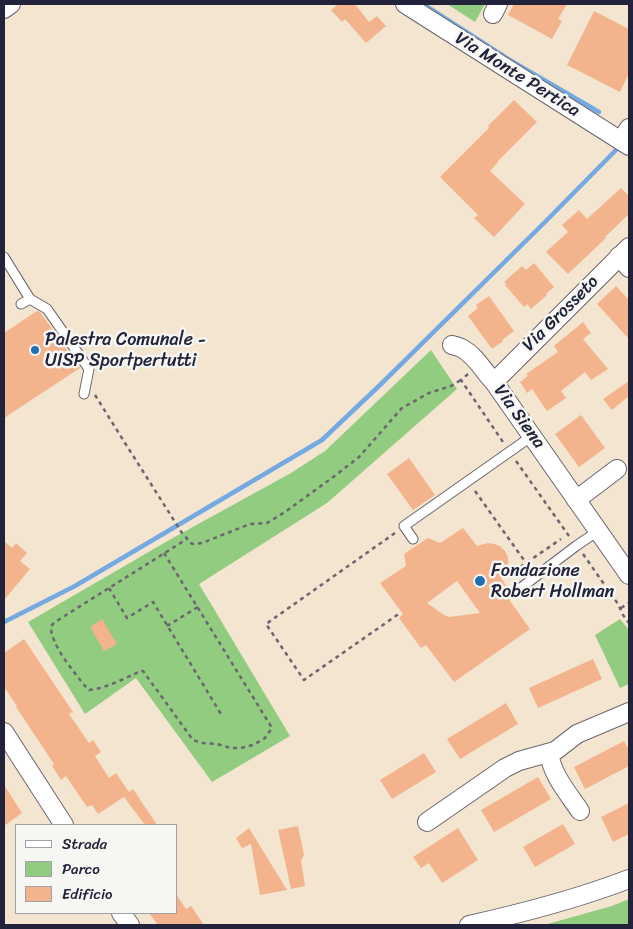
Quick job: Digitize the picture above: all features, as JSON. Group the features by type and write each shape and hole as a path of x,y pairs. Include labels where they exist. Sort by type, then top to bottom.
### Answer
{"street":[{"path":"4,9 11,4"},
{"name":"Via Monte Pertica","path":"405,4 627,138"},
{"name":"Via Grosseto","path":"494,382 626,257"},
{"name":"Via Siena","path":"452,345 463,349 472,356 494,382 629,575"},
{"path":"576,500 617,469"},
{"path":"427,822 505,768 519,761 555,751 576,734 629,712"},
{"path":"4,732 63,824"},
{"path":"549,753 550,763 580,811"},
{"path":"469,925 548,905 629,879"},
{"path":"122,914 130,925"}],"lane":[{"path":"4,258 30,299 47,309 88,369 84,394"},
{"path":"20,304 30,299"},
{"path":"413,538 404,526 532,436"},
{"path":"518,590 598,531"}],"path":[{"path":"86,381 182,533 192,544 202,543 250,524 266,523 285,512 318,489 359,456 402,408 429,393 451,386 461,380"},
{"path":"468,481 526,563"},
{"path":"400,613 304,680 266,624 404,526"},
{"path":"164,554 272,728 265,738 253,745 231,748 194,740 143,671 90,690 61,654 51,630 51,626 187,539"},
{"path":"507,576 561,539"},
{"path":"580,551 621,608 623,615 629,623"},
{"path":"109,588 127,618 153,602 221,714"},
{"path":"621,608 629,603"},
{"path":"167,626 198,607"}],"green space":[{"path":"447,4 485,4 475,22"},
{"path":"431,350 457,389 327,503 199,584 290,736 212,782 136,678 85,714 28,622 171,539 291,473 325,451"},
{"path":"620,619 629,630 629,684 620,688 595,635"},
{"path":"629,899 629,925 544,925 612,906"}],"building":[{"path":"338,4 355,4 369,22 377,16 386,26 366,43 345,19 342,22 331,10"},
{"path":"514,4 567,4 558,19 562,21 552,39 508,15"},
{"path":"594,11 629,29 629,73 620,92 567,65"},
{"path":"514,100 537,122 490,171 525,204 494,237 474,218 478,215 440,177"},
{"path":"621,188 629,196 629,214 568,274 546,252 568,232 562,225 579,210 587,219"},
{"path":"534,263 554,287 531,309 527,304 524,307 504,282 522,266 526,270"},
{"path":"616,286 629,300 629,339 597,304"},
{"path":"489,296 514,331 492,349 468,316 478,308 476,305"},
{"name":"Palestra Comunale - UISP Sportpertutti","path":"37,311 40,312 80,368 4,418 4,333"},
{"path":"583,322 591,333 583,339 608,369 591,380 585,372 561,391 566,398 547,411 532,389 527,393 520,382 528,376 526,374 558,352 554,346"},
{"path":"629,381 629,396 612,410 603,399"},
{"path":"581,415 605,448 579,467 555,434"},
{"path":"409,458 435,495 413,510 387,474"},
{"path":"463,528 477,546 488,543 500,546 508,557 506,570 501,578 507,587 503,591 530,629 454,682 426,645 421,648 399,618 403,614 380,583 406,566 404,554 428,538 440,543","holes":["457,581 480,613 449,617 427,603"]},
{"path":"4,541 12,548 16,543 27,553 20,561 30,569 4,600"},
{"path":"102,619 117,644 104,651 90,627"},
{"path":"24,639 73,712 69,714 89,743 93,740 101,752 95,756 109,778 116,773 129,792 133,789 156,824 144,824 124,797 98,814 92,805 87,807 66,776 61,780 52,766 54,764 4,687 4,653"},
{"path":"593,659 602,679 538,708 529,688"},
{"path":"506,703 518,724 460,759 447,739"},
{"path":"624,741 629,750 629,766 585,789 574,767"},
{"path":"424,753 436,772 392,799 380,780"},
{"path":"538,777 551,799 494,832 481,810"},
{"path":"4,785 22,813 4,826"},
{"path":"629,803 629,834 613,842 601,817"},
{"path":"563,824 575,844 535,867 523,847"},
{"path":"298,826 304,855 301,860 305,886 291,889 278,830"},
{"path":"249,828 287,890 260,895 251,844 242,848 236,838"},
{"path":"458,828 478,860 442,883 429,863 421,868 413,857"},
{"path":"178,897 186,909 191,906 204,925 158,925 150,914 178,914"}],"waterway":[{"path":"423,4 508,59 599,112"},
{"path":"4,622 75,586 322,440 380,385 617,149"}],"place":[{"name":"Palestra Comunale - UISP Sportpertutti","path":"35,350"},
{"name":"Fondazione Robert Hollman","path":"480,581"}]}
